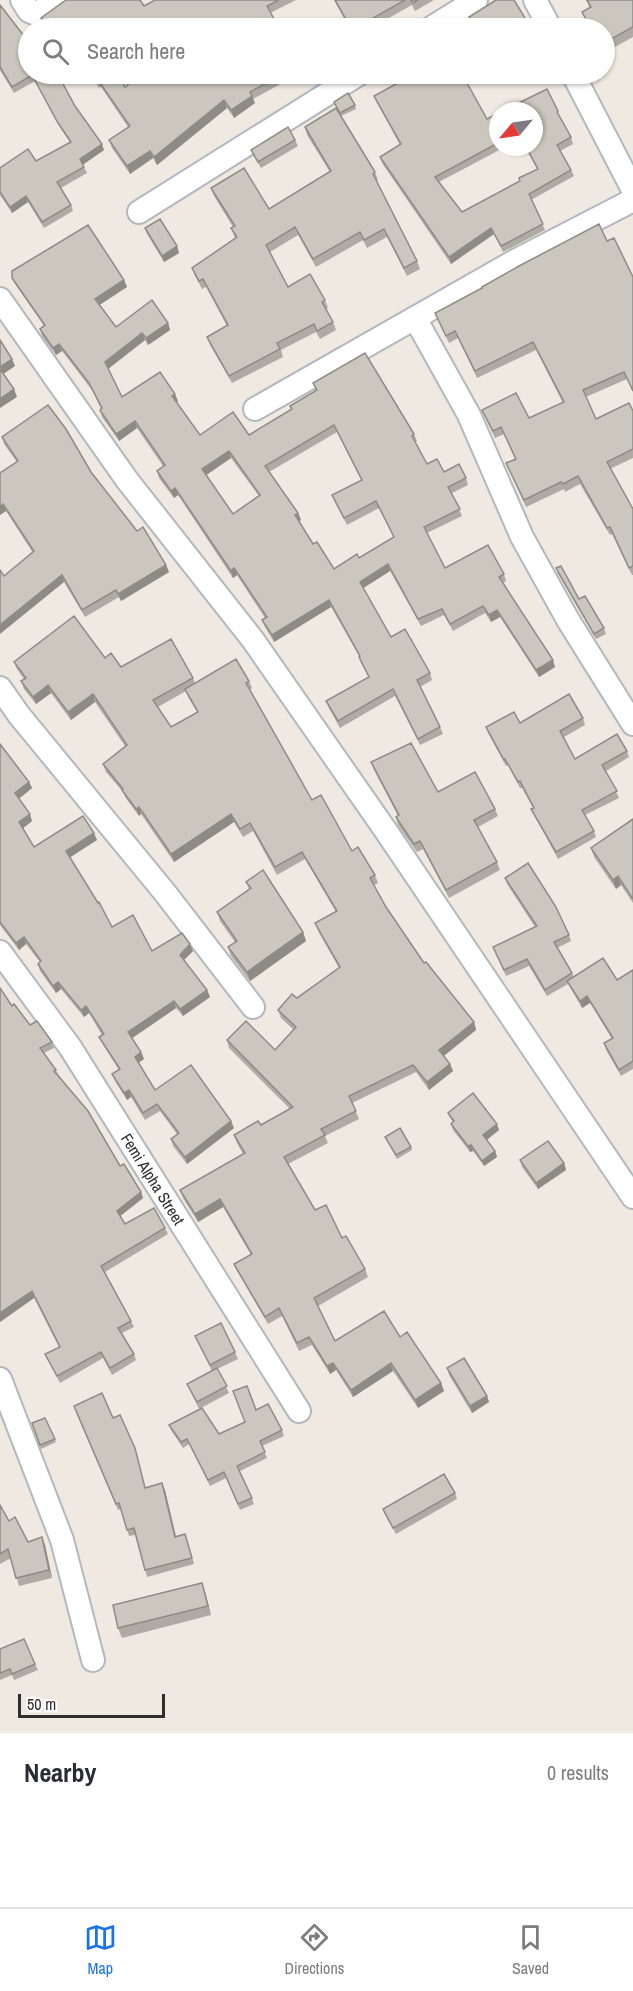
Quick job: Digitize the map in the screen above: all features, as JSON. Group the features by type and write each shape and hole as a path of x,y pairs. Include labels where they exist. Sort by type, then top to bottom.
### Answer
{"street":[{"path":"22,0 29,11 36,14 58,0"},
{"path":"447,18 476,0"},
{"path":"535,0 545,18"},
{"path":"139,212 343,84"},
{"path":"578,84 633,190"},
{"path":"255,409 514,261 633,200"},
{"path":"0,298 127,480 253,640 393,840 633,1197"},
{"path":"415,318 469,415 522,537 568,620 633,724"},
{"path":"0,688 19,715 166,894 253,1007"},
{"name":"Femi Alpha Street","path":"0,952 70,1047 299,1411"},
{"path":"0,1379 62,1540 93,1660"}],"building":[{"path":"66,0 140,0 144,6 155,0 279,0 267,6 274,18 41,18"},
{"path":"335,0 405,0 373,18 345,18"},
{"path":"496,0 514,0 525,18 470,18"},
{"path":"587,0 633,0 633,27 615,37 615,18 585,18 582,12 591,7"},
{"path":"0,5 18,28 18,83 12,87 0,67"},
{"path":"37,84 63,84 75,106 102,144 80,159 84,167 57,182 71,205 42,222 26,196 10,207 0,192 0,168 28,149 36,161 71,142"},
{"path":"101,84 123,84 125,87 129,84 265,84 250,92 252,96 231,110 224,100 154,157 150,151 127,166 109,140 130,126"},
{"path":"396,84 468,84 487,119 489,118 489,148 435,177 462,212 538,169 531,156 543,156 543,102 520,102 547,89 571,137 557,145 571,170 529,194 543,224 501,246 491,228 449,257 380,157 401,144 374,96"},
{"path":"348,93 355,105 340,113 334,102"},
{"path":"336,108 375,172 373,174 417,261 404,268 384,229 364,240 360,232 313,259 295,227 266,245 288,287 310,274 325,300 322,302 333,322 317,331 314,324 277,343 280,349 229,376 207,337 228,325 203,279 199,281 192,268 237,237 231,228 235,226 211,188 244,168 269,209 331,171 305,127"},
{"path":"288,127 295,140 258,162 251,150"},
{"path":"160,219 177,246 162,256 145,228"},
{"path":"599,224 607,241 614,238 633,277 633,391 624,372 583,390 596,419 629,403 633,411 633,449 607,462 633,509 633,566 629,568 610,527 607,528 578,476 524,500 506,463 516,459 501,427 493,431 482,410 516,393 529,418 564,402 533,342 475,371 455,331 446,336 435,313"},
{"path":"88,225 124,280 95,299 116,327 152,300 168,323 146,338 142,333 105,362 122,397 160,372 175,394 172,396 200,435 233,412 249,435 292,409 290,406 317,390 313,383 365,353 414,434 412,436 427,464 437,459 444,472 459,464 466,478 448,487 460,509 424,527 445,568 488,545 504,574 499,577 553,660 536,670 497,610 489,615 483,606 450,624 442,609 418,619 388,564 360,582 391,637 405,629 430,673 417,680 440,727 418,739 393,689 338,721 326,701 369,677 329,600 272,635 262,620 267,617 234,568 231,571 175,488 171,491 157,471 165,465 135,421 116,434 100,410 102,408 89,383 59,344 53,348 40,329 45,325 12,278 12,271","holes":["334,425 362,480 332,495 344,518 376,501 394,537 359,558 357,554 334,569 317,542 313,544 295,515 298,513 265,466","229,451 260,495 233,514 202,469"]},
{"path":"0,340 12,359 0,367"},
{"path":"0,369 14,389 0,399"},
{"path":"48,405 66,429 91,472 137,531 143,527 166,565 118,594 116,590 82,610 62,575 0,625 0,570 4,576 34,551 3,504 0,507 0,473 18,461 2,437"},
{"path":"561,566 579,599 585,596 604,628 594,634 556,568"},
{"path":"74,616 105,658 111,653 121,667 171,639 193,678 153,700 171,727 198,712 185,689 236,659 249,681 246,683 312,800 321,795 352,851 358,847 375,875 370,878 386,907 424,963 426,962 474,1022 439,1050 450,1064 427,1082 413,1065 349,1096 356,1111 321,1129 325,1135 284,1157 315,1210 326,1205 342,1238 346,1236 365,1269 314,1298 335,1341 384,1311 400,1337 407,1332 441,1383 415,1400 391,1363 351,1390 333,1363 327,1366 309,1337 297,1343 279,1308 265,1317 234,1264 252,1254 220,1199 195,1214 180,1190 245,1153 234,1135 258,1121 261,1125 293,1107 227,1040 246,1021 275,1050 296,1027 278,1010 292,994 297,998 340,967 315,923 337,911 302,852 275,867 250,823 240,829 231,814 171,854 139,807 136,809 103,764 127,745 93,694 68,712 48,685 33,697 21,681 26,678 14,662"},
{"path":"569,694 583,718 560,731 575,759 617,734 627,751 602,765 617,791 582,810 594,831 556,852 531,809 534,808 520,781 518,782 504,760 486,727 514,712 520,723"},
{"path":"411,743 438,792 475,772 495,809 474,820 497,862 446,890 420,841 414,844 396,817 399,815 371,762"},
{"path":"0,744 29,782 15,793 30,814 19,822 34,847 83,816 94,833 66,851 99,902 112,927 133,915 152,951 182,933 190,944 180,955 207,990 180,1009 174,1001 128,1032 141,1052 135,1057 155,1090 191,1065 231,1121 185,1157 171,1139 179,1133 157,1104 143,1113 129,1090 124,1093 112,1074 120,1069 99,1037 104,1034 86,1006 81,1010 58,982 53,986 38,964 41,961 24,937 16,943 0,922"},
{"path":"633,819 633,899 618,876 613,880 591,848"},
{"path":"528,863 556,907 569,935 554,942 572,973 545,990 527,959 504,970 493,947 537,926 505,878"},
{"path":"263,870 303,932 247,972 228,947 237,941 217,912 251,888 246,882"},
{"path":"603,958 617,980 633,970 633,1061 619,1070 604,1043 613,1038 587,996 580,1001 567,981"},
{"path":"0,988 12,1006 14,1004 30,1025 37,1021 52,1042 40,1048 56,1070 54,1071 88,1111 120,1166 124,1164 141,1192 117,1211 125,1224 154,1208 165,1228 101,1266 131,1321 118,1328 134,1354 110,1368 101,1352 57,1376 45,1354 60,1347 32,1291 0,1313"},
{"path":"473,1093 497,1124 483,1135 495,1151 482,1161 471,1145 468,1146 451,1124 454,1121 448,1113"},
{"path":"400,1128 411,1147 396,1155 385,1137"},
{"path":"548,1141 564,1163 536,1183 520,1160"},
{"path":"221,1323 235,1352 210,1365 195,1336"},
{"path":"464,1358 487,1396 470,1406 447,1368"},
{"path":"217,1368 227,1386 197,1402 187,1384"},
{"path":"247,1386 256,1410 268,1404 282,1430 260,1441 265,1452 237,1466 252,1498 238,1504 224,1472 208,1480 187,1439 181,1442 169,1425 202,1408 219,1434 245,1422 233,1391"},
{"path":"102,1393 113,1418 120,1415 135,1448 145,1488 162,1483 175,1537 185,1534 192,1558 145,1570 134,1528 127,1530 119,1503 116,1504 74,1406"},
{"path":"45,1418 55,1439 40,1445 32,1423"},
{"path":"444,1474 455,1493 393,1528 383,1509"},
{"path":"0,1505 9,1521 15,1517 28,1542 42,1537 49,1570 16,1578 8,1549 0,1554"},
{"path":"202,1583 208,1606 118,1628 113,1605"},
{"path":"24,1639 35,1664 12,1674 10,1669 0,1673 0,1649"}]}
